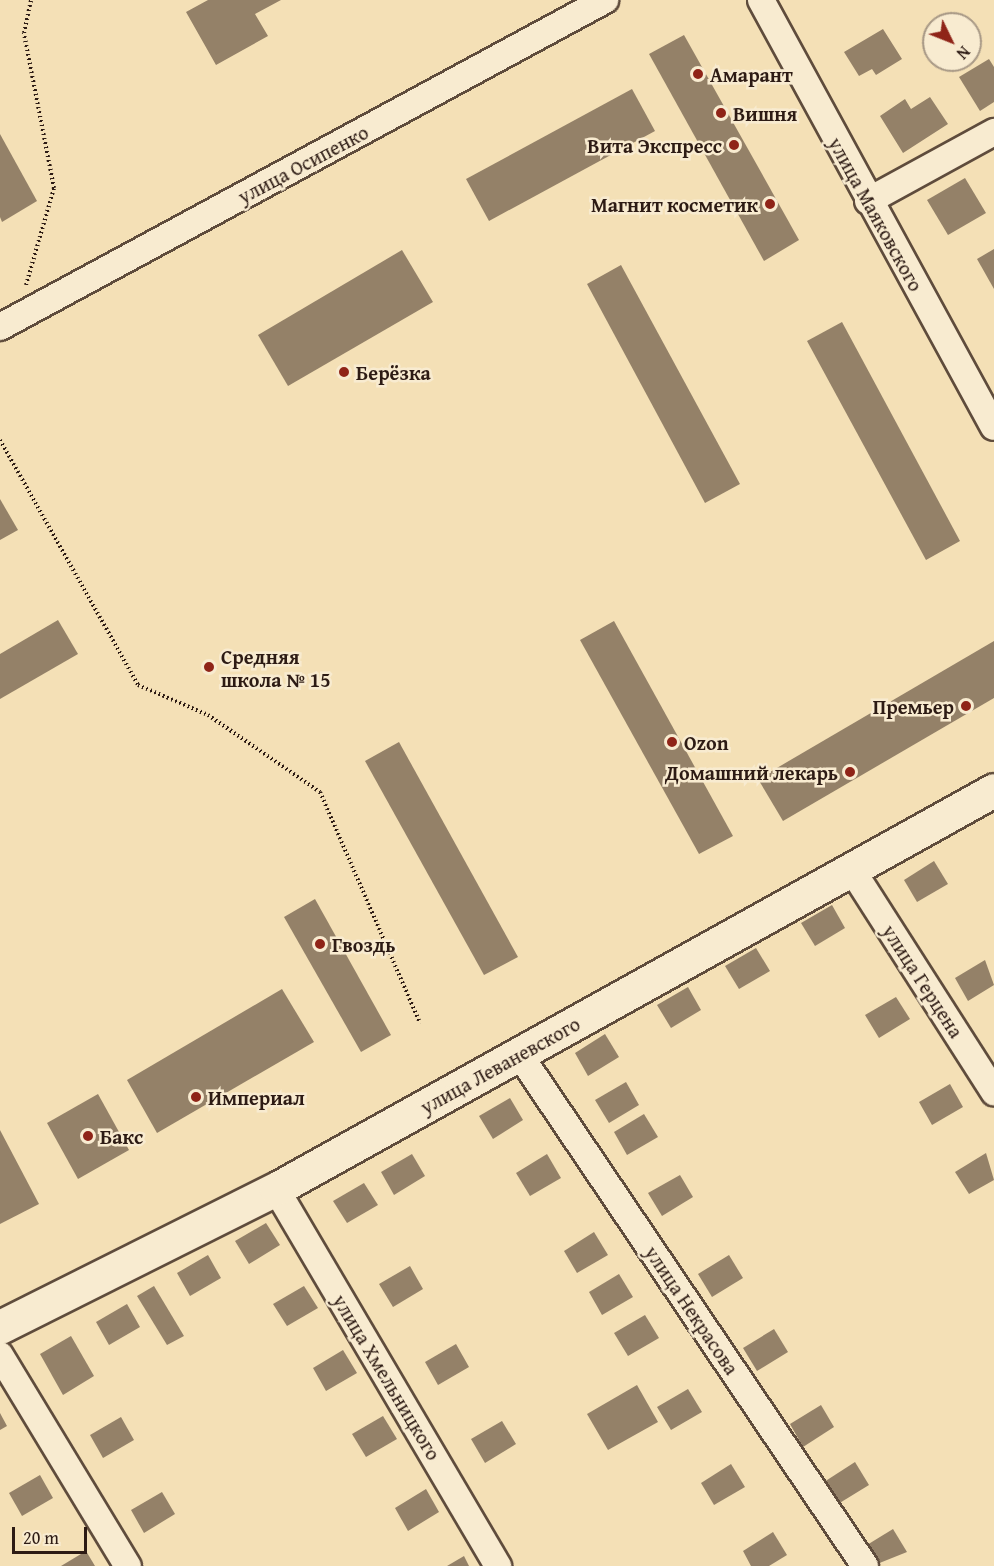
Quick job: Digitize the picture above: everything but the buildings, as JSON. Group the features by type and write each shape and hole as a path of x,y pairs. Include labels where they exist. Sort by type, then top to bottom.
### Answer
{"street":[{"name":"улица Осипенко","path":"8,323 605,0"},
{"name":"улица Маяковского","path":"761,0 868,201 994,427"},
{"path":"868,201 994,132"},
{"name":"улица Леваневского","path":"0,1327 276,1189 994,790"},
{"name":"улица Герцена","path":"852,870 994,1092"},
{"name":"улица Некрасова","path":"519,1054 865,1566"},
{"name":"улица Хмельницкого","path":"276,1189 498,1566"},
{"path":"0,1355 128,1566"}],"path":[{"path":"8,323 54,188 24,33 31,0"},
{"path":"0,440 138,685 208,715 320,792 420,1023"}],"place":[{"name":"Амарант","path":"698,74"},
{"name":"Вишня","path":"721,113"},
{"name":"Вита Экспресс","path":"734,145"},
{"name":"Магнит косметик","path":"770,204"},
{"name":"Берёзка","path":"344,372"},
{"name":"Средняя школа № 15","path":"209,667"},
{"name":"Премьер","path":"966,706"},
{"name":"Ozon","path":"672,742"},
{"name":"Домашний лекарь","path":"850,772"},
{"name":"Гвоздь","path":"320,944"},
{"name":"Империал","path":"196,1097"},
{"name":"Бакс","path":"88,1136"}]}
